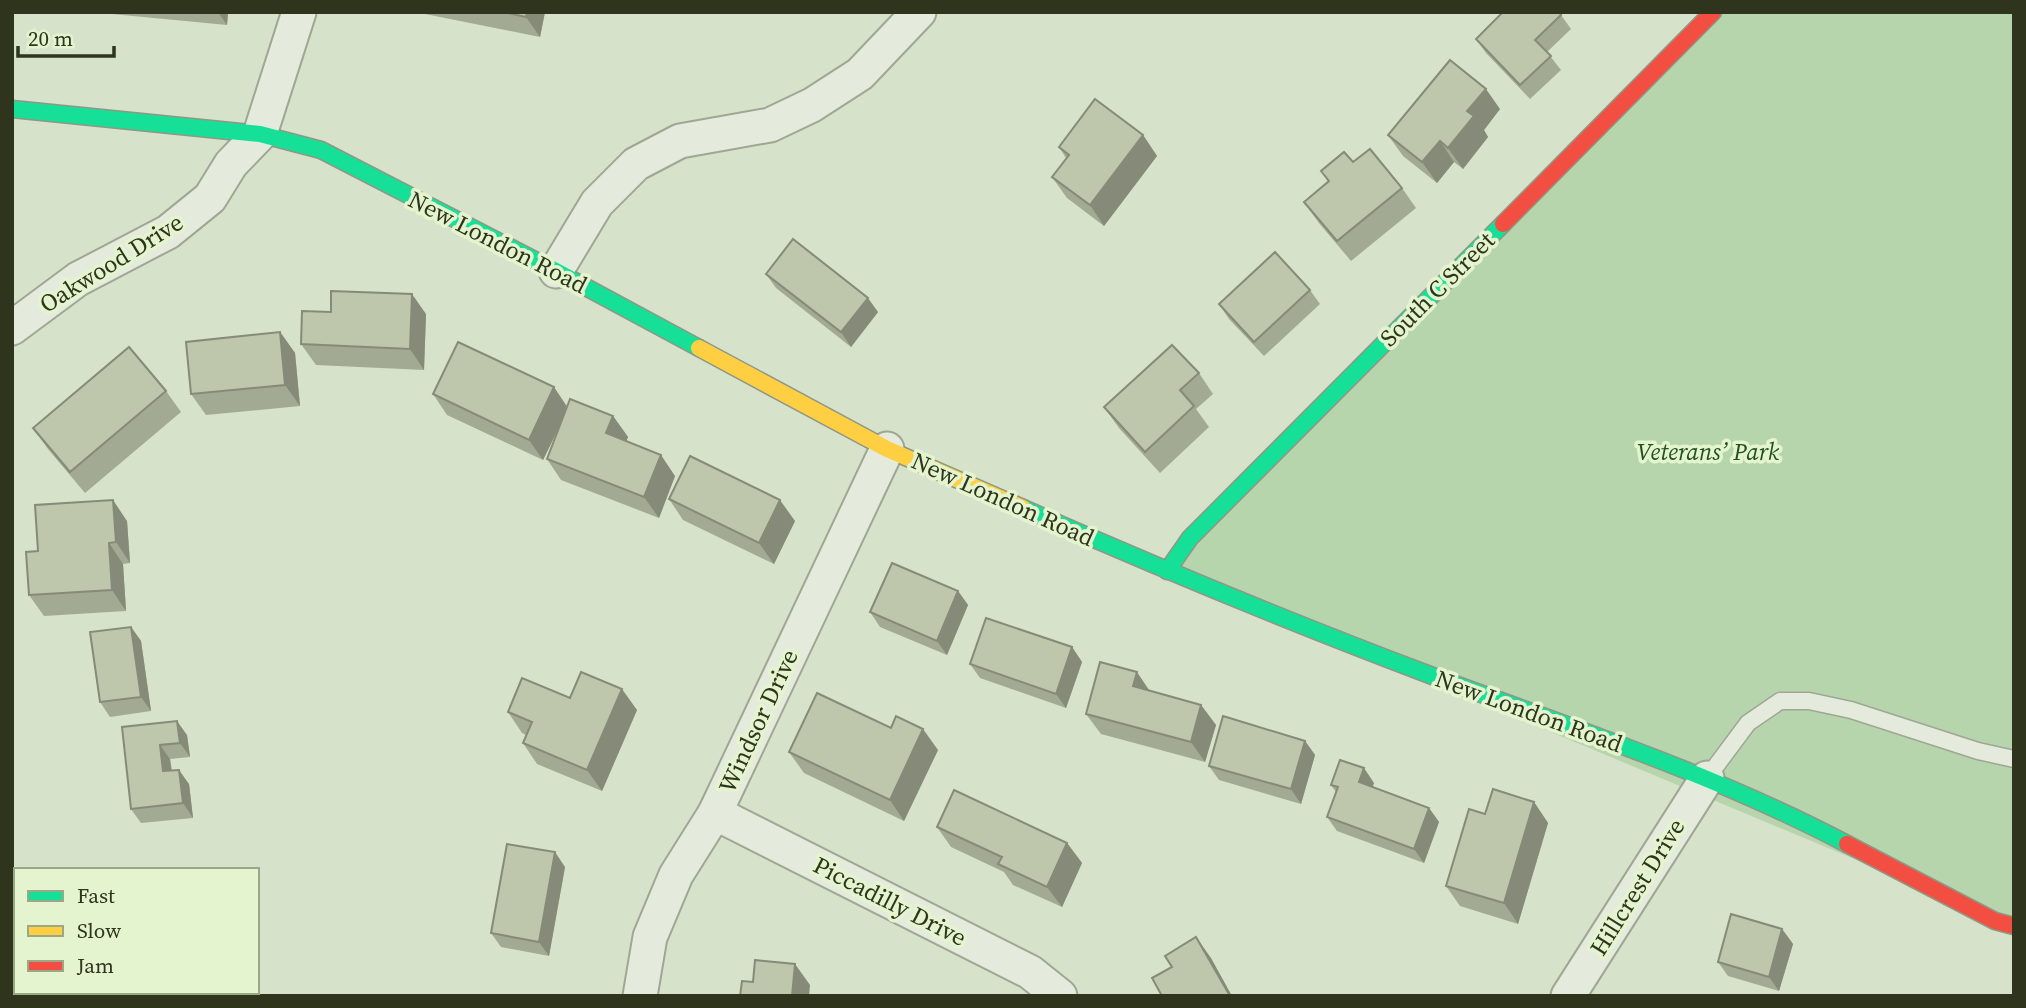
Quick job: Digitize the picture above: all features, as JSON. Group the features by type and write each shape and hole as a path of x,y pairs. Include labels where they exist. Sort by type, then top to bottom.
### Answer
{"street":[{"name":"Oakwood Drive","path":"12,328 78,279 167,232 210,198 230,164 260,134 299,12"},
{"path":"556,271 597,203 636,164 680,141 770,125 812,106 860,74 919,12"},
{"name":"South C Street","path":"1167,571 1190,538 1713,12"},
{"name":"New London Road","path":"12,109 260,134 321,150 556,271 887,449 1167,571 1340,641 1707,778 1800,819 1995,921 2014,926"},
{"name":"Windsor Drive","path":"640,996 650,937 676,875 715,813 887,449"},
{"name":"Hillcrest Drive","path":"1568,996 1707,778"},
{"name":"Piccadilly Drive","path":"715,813 1030,972 1060,996"},
{"name":"New London Road","path":"1995,921 2014,939"}],"lane":[{"path":"1707,778 1748,723 1780,701 1809,701 1852,710 2014,760"}],"green space":[{"name":"Veterans’ Park","path":"1713,12 2014,12 2014,926 1167,571"}],"building":[{"path":"504,12 527,12 526,17"},
{"path":"1503,12 1559,12 1561,15 1535,40 1551,56 1520,85 1476,39"},
{"path":"1450,60 1486,89 1467,111 1474,116 1448,148 1440,141 1422,162 1388,135"},
{"path":"1095,99 1143,135 1090,205 1052,177 1069,155 1059,147"},
{"path":"1370,149 1402,188 1337,241 1304,202 1329,181 1321,171 1344,152 1353,162"},
{"path":"793,239 868,298 841,332 766,274"},
{"path":"1275,252 1310,290 1254,342 1219,304"},
{"path":"331,291 412,294 410,349 301,344 302,311 331,312"},
{"path":"280,332 285,385 191,394 186,342"},
{"path":"458,342 554,387 529,440 433,394"},
{"path":"1172,345 1199,373 1180,390 1194,406 1145,452 1104,407"},
{"path":"129,347 166,391 70,472 33,428"},
{"path":"570,399 613,416 606,433 661,455 644,497 547,459"},
{"path":"690,456 780,500 759,543 669,499"},
{"path":"113,500 116,542 109,543 112,590 29,595 26,552 38,551 35,505"},
{"path":"892,563 958,591 937,641 870,612"},
{"path":"986,618 1072,647 1056,694 970,664"},
{"path":"131,627 141,697 100,702 90,632"},
{"path":"1100,662 1137,672 1133,686 1201,705 1191,742 1086,714"},
{"path":"581,672 622,689 587,770 523,743 532,722 508,712 522,678 570,698"},
{"path":"817,693 891,728 896,716 923,729 890,800 789,752"},
{"path":"1223,716 1305,741 1291,789 1209,766"},
{"path":"177,721 180,743 160,745 163,771 179,770 183,803 131,809 122,727"},
{"path":"1340,760 1364,768 1359,782 1429,808 1414,849 1327,817 1338,787 1331,785"},
{"path":"1493,789 1534,802 1504,903 1446,886 1469,809 1485,814"},
{"path":"954,790 1067,843 1047,887 998,864 1002,857 937,827"},
{"path":"507,844 555,852 539,942 491,933"},
{"path":"1731,914 1782,929 1769,977 1718,962"},
{"path":"1196,937 1230,996 1162,996 1152,978 1172,967 1165,956"},
{"path":"755,960 795,964 792,996 740,996 742,981 753,982"},
{"path":"170,994 235,994 235,996"}],"traffic: fast":[{"path":"12,109 260,134 321,150 699,348"},
{"path":"1167,571 1190,538 1503,224"},
{"path":"1023,508 1327,635 1694,773 1847,844"}],"traffic: slow":[{"path":"699,348 887,449 1023,508"}],"traffic: jam":[{"path":"1503,224 1713,12"},
{"path":"1847,844 1995,921 2014,926"}]}
